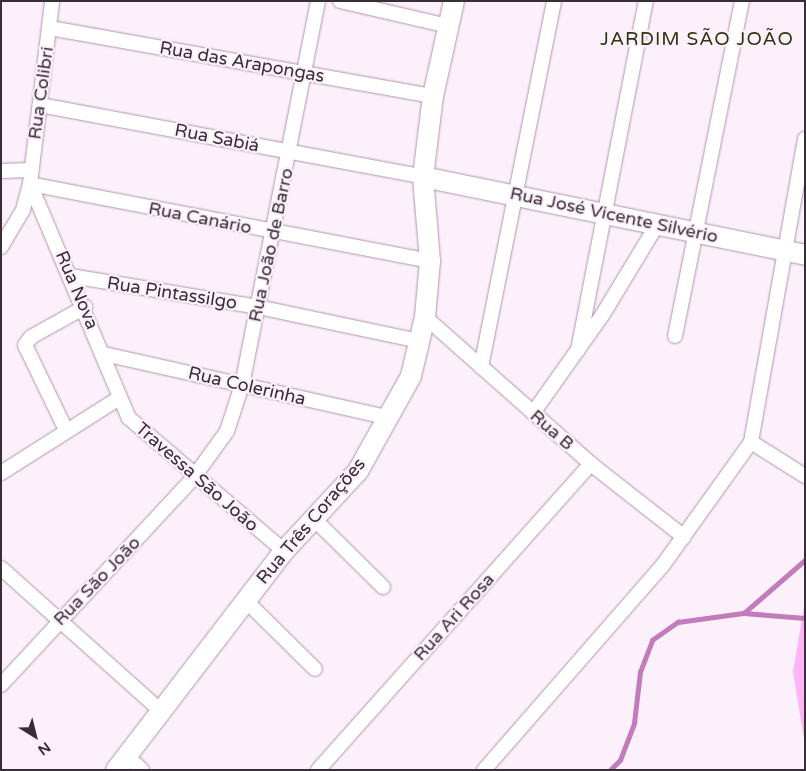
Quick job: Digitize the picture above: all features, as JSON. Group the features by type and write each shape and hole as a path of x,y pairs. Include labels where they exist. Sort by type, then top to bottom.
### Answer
{"street":[{"name":"Rua Colibri","path":"30,184 30,170 40,105 52,1"},
{"name":"Rua João de Barro","path":"194,477 227,431 242,385 274,233 318,1"},
{"path":"340,1 448,26"},
{"name":"Rua Três Corações","path":"128,765 245,600 284,551 358,471 390,418 411,376 425,317 430,261 423,176 433,96 454,1"},
{"path":"481,367 554,1"},
{"path":"578,350 608,213 646,1"},
{"path":"675,336 742,1"},
{"name":"Rua das Arapongas","path":"50,28 433,96"},
{"name":"Rua Sabiá","path":"40,105 423,176"},
{"path":"484,770 684,537 751,442 783,250 805,140"},
{"path":"1,171 30,170"},
{"name":"Rua José Vicente Silvério","path":"423,176 805,255"},
{"path":"1,247 23,210 30,184"},
{"name":"Rua Canário","path":"30,184 274,233 430,261"},
{"name":"Rua Nova","path":"30,184 85,307 119,398"},
{"path":"533,413 578,350 657,225"},
{"name":"Rua Pintassilgo","path":"71,276 258,307 420,341"},
{"path":"66,430 25,345 31,336 85,307"},
{"name":"Rua B","path":"425,317 591,464 684,537"},
{"name":"Rua Colerinha","path":"104,354 390,418"},
{"path":"1,473 119,398"},
{"name":"Travessa São João","path":"119,398 139,430 284,551"},
{"path":"751,442 805,476"},
{"name":"Rua Ari Rosa","path":"318,770 591,464"},
{"name":"Rua São João","path":"1,685 194,477"},
{"path":"314,519 384,587"},
{"path":"1,568 163,714"},
{"path":"245,600 315,669"}],"shaded area":[{"path":"805,601 805,745 793,672"}],"waterway":[{"path":"610,770 620,760 634,723 640,672 652,640 678,622 744,613 805,560"},
{"path":"744,613 805,618"}],"district":[{"name":"JARDIM SÃO JOÃO","path":"697,40"}]}
